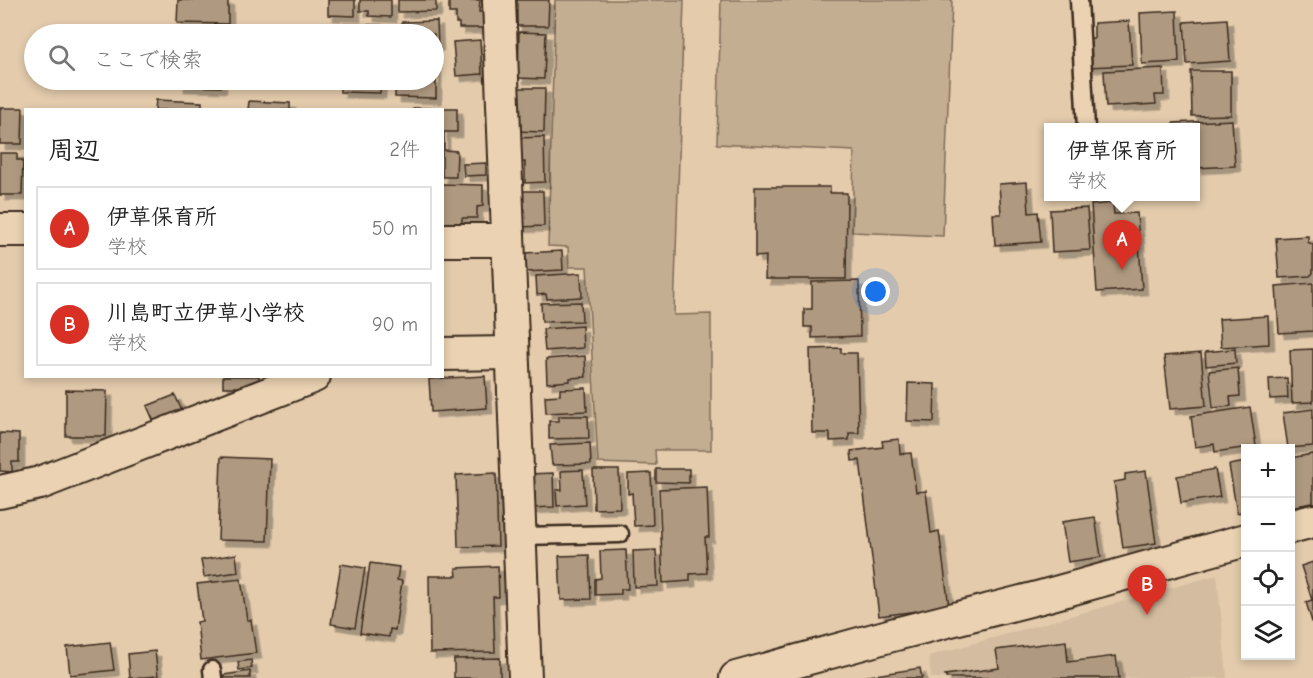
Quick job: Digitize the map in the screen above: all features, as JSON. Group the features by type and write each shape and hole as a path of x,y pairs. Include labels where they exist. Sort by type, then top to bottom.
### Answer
{"street":[{"path":"499,0 525,678"},
{"path":"0,230 24,230"},
{"path":"444,240 508,240"},
{"path":"444,354 512,353"},
{"path":"0,492 40,483 309,378"},
{"path":"1295,526 1313,521"},
{"path":"736,678 1241,541"}],"lane":[{"path":"1079,0 1086,123"},
{"path":"520,536 620,534"}],"shaded area":[{"path":"555,0 684,0 674,315 711,314 711,450 655,450 656,465 598,463 587,267 569,267 568,247 548,246"},
{"path":"721,0 952,0 943,236 852,232 854,151 717,144"},
{"path":"1217,575 1227,678 931,678 929,656"}],"building":[{"path":"178,0 228,0 228,24 177,23"},
{"path":"328,0 355,0 355,16 328,15"},
{"path":"360,0 391,0 391,17 369,16 369,11 360,11"},
{"path":"398,0 436,0 436,11 398,12"},
{"path":"449,0 480,0 479,12 485,12 484,28 459,28 459,23 456,23 456,13 449,13"},
{"path":"517,0 549,0 548,26 516,26"},
{"path":"1177,11 1179,62 1142,64 1140,13"},
{"path":"1227,19 1230,61 1187,64 1184,22"},
{"path":"437,21 437,24 402,24 402,22"},
{"path":"1129,21 1132,65 1088,67 1087,38 1094,38 1094,23"},
{"path":"519,32 546,33 544,79 518,78"},
{"path":"480,40 482,74 456,76 453,42"},
{"path":"1163,68 1164,95 1155,95 1156,104 1106,107 1104,71"},
{"path":"1191,71 1231,71 1231,115 1192,116"},
{"path":"517,88 545,88 544,132 515,131"},
{"path":"340,90 380,90 380,93 340,92"},
{"path":"395,90 436,90 436,98 395,97"},
{"path":"156,100 202,102 202,108 155,108"},
{"path":"249,101 290,103 290,108 248,108"},
{"path":"0,108 23,108 22,144 0,144"},
{"path":"444,108 457,108 457,132 444,132"},
{"path":"1232,120 1235,166 1200,168 1200,123 1173,123"},
{"path":"544,137 545,182 525,183 525,162 518,162 518,138"},
{"path":"444,150 457,151 456,177 444,177"},
{"path":"0,153 17,153 17,160 23,160 22,195 0,195"},
{"path":"486,163 486,175 464,176 463,164"},
{"path":"1027,182 1029,213 1038,212 1041,242 995,245 993,214 1001,214 999,184"},
{"path":"444,184 483,185 483,206 477,207 477,218 462,218 462,226 444,226"},
{"path":"755,187 830,187 830,193 847,193 846,279 765,279 766,256 755,257"},
{"path":"519,191 543,191 544,226 519,227"},
{"path":"1113,203 1114,214 1137,213 1142,289 1097,292 1091,205"},
{"path":"1087,208 1090,250 1052,252 1050,210"},
{"path":"1308,236 1308,242 1313,245 1313,273 1310,276 1279,278 1276,238"},
{"path":"562,251 563,270 525,272 524,253"},
{"path":"581,273 582,297 547,299 546,294 537,295 536,276"},
{"path":"859,281 860,336 812,338 812,327 804,327 804,309 812,309 812,282"},
{"path":"1313,283 1313,331 1279,333 1276,286"},
{"path":"581,302 582,321 542,322 541,303"},
{"path":"1268,316 1269,344 1221,347 1219,319"},
{"path":"582,326 583,348 545,351 543,329"},
{"path":"841,348 841,353 857,353 859,433 849,433 849,440 830,441 830,433 812,433 810,349"},
{"path":"1235,349 1236,363 1206,366 1205,352"},
{"path":"1313,349 1313,402 1292,403 1290,350"},
{"path":"1201,353 1206,406 1170,409 1164,356"},
{"path":"585,356 586,377 547,383 546,359"},
{"path":"1238,368 1240,396 1230,397 1231,406 1213,408 1209,371"},
{"path":"485,376 487,408 431,412 429,379"},
{"path":"223,378 259,378 259,387 223,387"},
{"path":"1287,378 1288,398 1270,399 1269,379"},
{"path":"908,383 935,384 934,422 907,421"},
{"path":"586,388 587,411 546,413 545,396 560,395 560,389"},
{"path":"66,390 107,391 106,436 66,436"},
{"path":"175,395 183,413 155,424 147,406"},
{"path":"1250,407 1256,444 1241,444 1241,448 1215,452 1214,444 1195,447 1191,416"},
{"path":"1313,409 1313,446 1295,447 1295,444 1287,444 1283,413"},
{"path":"559,416 588,416 589,438 549,439 549,421 559,421"},
{"path":"0,433 19,434 19,462 12,462 12,472 0,471"},
{"path":"899,439 900,454 911,453 916,492 926,491 931,533 939,531 949,607 879,616 860,460 852,461 851,451 883,447 882,441"},
{"path":"590,443 591,464 552,465 550,445"},
{"path":"1313,454 1313,503 1295,506 1295,457"},
{"path":"221,457 270,459 267,541 218,540"},
{"path":"1241,463 1241,512 1237,513 1229,465"},
{"path":"656,469 689,469 689,483 656,482"},
{"path":"1215,469 1220,497 1181,503 1177,476"},
{"path":"583,470 585,504 557,506 556,490 562,490 561,471"},
{"path":"593,470 619,470 620,508 594,509"},
{"path":"1146,471 1156,543 1123,548 1114,482 1125,480 1125,474"},
{"path":"496,473 498,546 458,547 456,475"},
{"path":"553,473 554,507 530,508 528,474"},
{"path":"651,473 653,525 634,526 632,493 628,494 628,474"},
{"path":"707,487 709,537 705,537 707,573 690,574 690,581 663,583 659,489"},
{"path":"1095,517 1101,557 1068,562 1062,522"},
{"path":"626,550 628,589 621,589 621,594 595,595 595,579 601,578 600,551"},
{"path":"656,550 658,586 634,587 633,551"},
{"path":"236,554 238,572 204,577 201,560"},
{"path":"589,555 591,599 561,600 559,556"},
{"path":"1313,562 1312,622 1306,602 1312,600 1301,566"},
{"path":"370,563 399,567 397,580 402,581 395,630 390,629 389,637 360,633"},
{"path":"341,564 365,568 355,628 331,624"},
{"path":"498,566 499,597 493,597 495,652 430,653 429,576 457,576 456,568"},
{"path":"241,579 247,620 251,620 256,653 201,660 197,622 202,621 197,584"},
{"path":"1066,641 1068,662 1116,656 1119,678 946,678 945,675 999,668 996,650"},
{"path":"110,642 114,670 70,675 67,647"},
{"path":"155,651 158,676 130,678 128,654"},
{"path":"500,658 500,678 454,678 454,659"},
{"path":"251,660 252,668 239,670 238,662"},
{"path":"920,668 922,678 863,678 863,677"},
{"path":"250,671 250,678 224,678 224,675"}],"place":[{"name":"伊草保育所","path":"1122,270"},
{"name":"川島町立伊草小学校","path":"1147,615"}]}
